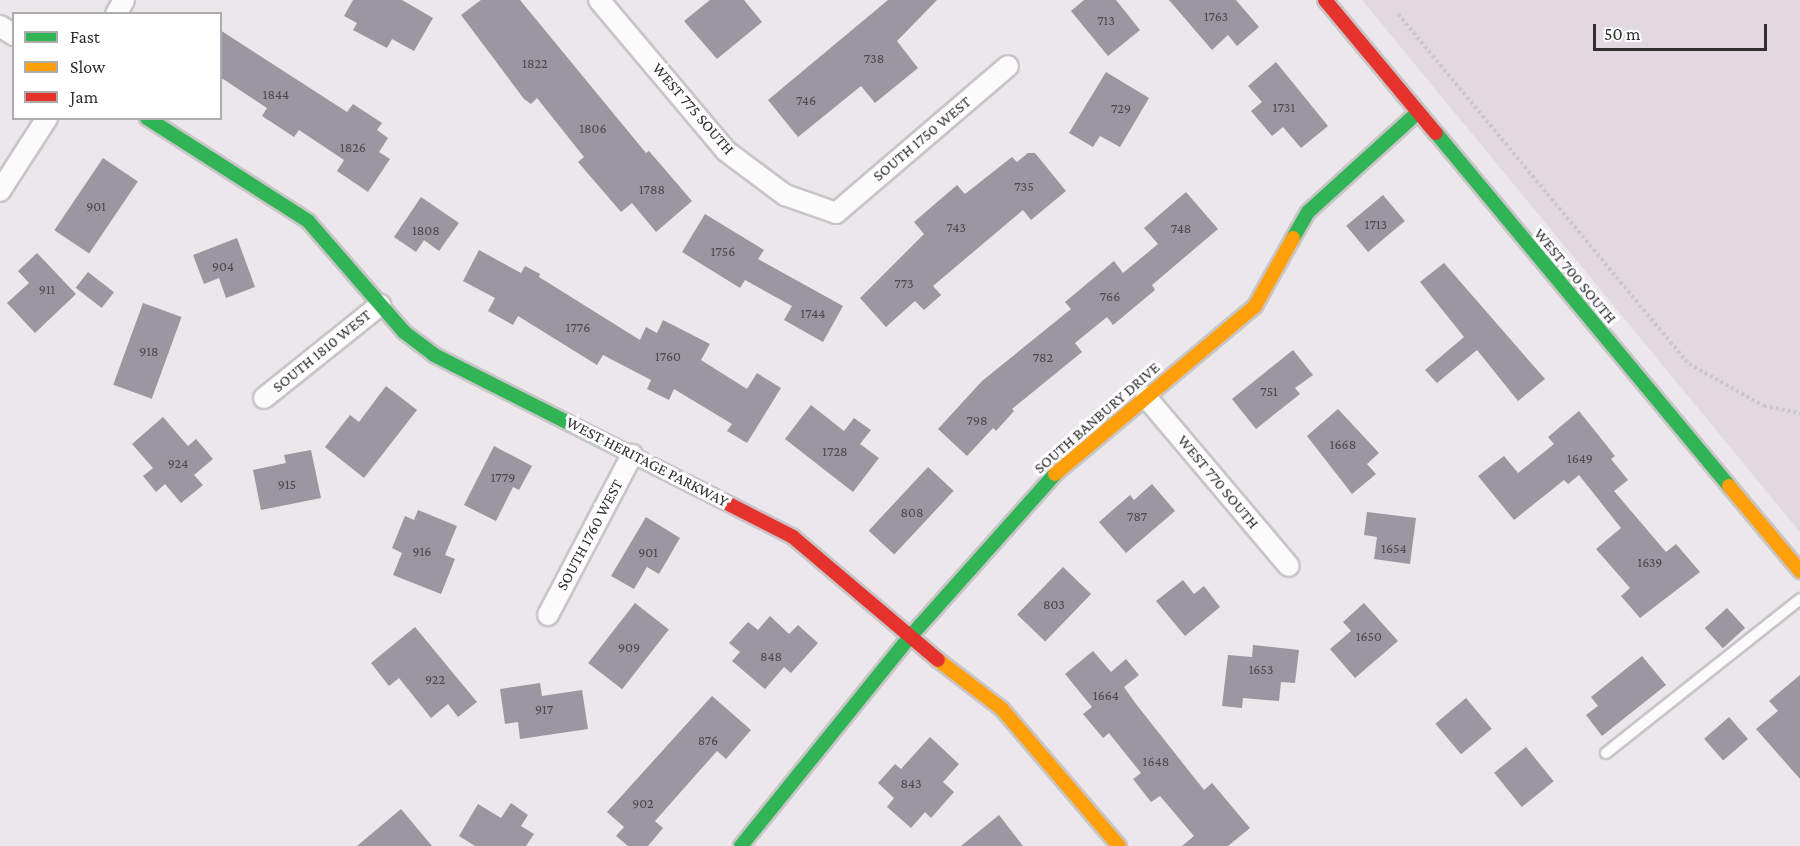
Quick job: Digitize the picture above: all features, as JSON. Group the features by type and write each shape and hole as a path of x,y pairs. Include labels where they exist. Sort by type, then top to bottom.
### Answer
{"street":[{"name":"WEST 700 SOUTH","path":"1325,0 1800,571"},
{"name":"WEST 775 SOUTH","path":"609,3 726,151 785,195 836,213"},
{"name":"SOUTH 1750 WEST","path":"836,213 1008,66"},
{"name":"SOUTH BANBURY DRIVE","path":"741,846 909,638 1050,478 1255,306 1308,212 1418,113"},
{"path":"0,191 46,120"},
{"name":"WEST HERITAGE PARKWAY","path":"150,120 308,221 380,305 434,355 793,537 909,638 1002,709 1119,846"},
{"name":"SOUTH 1810 WEST","path":"264,398 380,305"},
{"name":"WEST 770 SOUTH","path":"1146,397 1289,566"},
{"name":"SOUTH 1760 WEST","path":"548,615 632,455"}],"lane":[{"path":"1606,753 1800,599"}],"path":[{"path":"1398,14 1689,364 1764,406 1800,413"}],"shaded area":[{"path":"1362,0 1800,0 1800,532"}],"building":[{"path":"353,0 402,0 433,18 414,51 392,39 387,48 353,30 357,23 344,16"},
{"path":"481,0 520,0 646,153 649,151 692,201 656,232 632,203 621,212 578,162 584,157 537,98 531,104 524,99 461,15"},
{"path":"710,0 744,0 762,22 717,59 684,21"},
{"path":"888,0 937,0 897,41 918,68 875,103 861,86 798,137 768,100"},
{"path":"1084,0 1116,0 1140,30 1108,56 1071,11"},
{"path":"1169,0 1236,0 1259,27 1237,46 1228,35 1212,50"},
{"path":"222,31 347,112 353,104 382,123 377,130 388,138 379,152 390,159 368,192 337,171 344,160 299,130 294,137 262,116 267,108 222,78"},
{"path":"1276,62 1328,126 1301,148 1283,127 1272,136 1251,111 1262,102 1248,86"},
{"path":"1106,72 1149,98 1120,147 1100,136 1093,147 1069,133"},
{"path":"1028,153 1035,153 1066,191 1031,220 1023,210 933,286 941,295 924,310 915,301 886,327 860,298 924,234 914,222 957,185 965,194 1012,157 1017,162"},
{"path":"103,158 138,181 89,254 54,230"},
{"path":"1186,192 1218,229 1152,285 1155,290 1113,325 1107,317 1075,343 1082,352 1012,409 1014,411 996,431 993,428 967,456 938,429 982,381 1071,309 1065,302 1114,261 1123,273 1158,244 1144,228"},
{"path":"1383,195 1405,221 1368,252 1346,226"},
{"path":"421,197 459,223 439,251 424,240 416,252 394,237"},
{"path":"705,214 764,250 758,259 843,306 823,342 784,320 792,306 745,280 740,288 682,252"},
{"path":"237,238 255,287 226,298 219,278 204,284 193,255"},
{"path":"479,250 521,273 525,266 540,274 539,277 640,340 646,327 657,333 663,320 710,344 701,360 747,389 757,373 781,388 747,443 727,431 732,424 674,389 669,400 647,389 651,380 603,355 597,365 518,316 513,325 488,311 495,298 463,281"},
{"path":"37,253 76,294 35,333 7,303 29,283 18,271"},
{"path":"1444,263 1545,379 1518,401 1477,350 1437,383 1425,370 1464,337 1420,282"},
{"path":"88,272 114,292 102,308 76,288"},
{"path":"143,303 182,317 152,399 113,385"},
{"path":"1293,350 1313,375 1295,388 1300,394 1256,429 1232,399"},
{"path":"386,386 417,410 364,478 325,447 350,415 359,422"},
{"path":"811,405 844,431 854,418 871,430 860,444 879,458 853,492 785,439"},
{"path":"1338,409 1379,453 1367,464 1376,474 1352,494 1307,436"},
{"path":"1579,411 1615,456 1611,459 1628,480 1614,491 1666,552 1676,544 1700,572 1640,618 1621,596 1630,588 1596,549 1621,528 1579,475 1568,484 1564,480 1514,520 1478,476 1504,456 1518,473 1554,444 1548,437"},
{"path":"163,417 188,446 196,439 213,459 194,475 203,485 181,503 165,484 156,492 143,476 153,468 132,444"},
{"path":"494,446 532,466 519,490 513,487 496,521 464,505"},
{"path":"311,450 321,498 261,510 253,470 286,463 284,455"},
{"path":"928,467 954,491 894,554 869,531"},
{"path":"1152,484 1175,511 1126,553 1099,522 1130,495 1134,500"},
{"path":"418,510 457,526 445,555 455,559 441,594 393,575 402,553 392,548 405,516 414,520"},
{"path":"1367,512 1416,518 1410,564 1374,559 1377,537 1364,535"},
{"path":"646,517 680,538 659,574 647,567 634,589 611,576"},
{"path":"1063,567 1091,594 1045,642 1017,614"},
{"path":"1183,580 1194,594 1204,586 1220,607 1185,636 1156,601"},
{"path":"635,603 669,629 622,689 588,663"},
{"path":"1364,603 1398,641 1355,678 1330,649 1351,631 1343,622"},
{"path":"1727,608 1745,628 1723,648 1705,628"},
{"path":"770,616 789,634 798,625 818,643 791,673 784,667 765,689 732,661 740,652 729,643 748,622 758,630"},
{"path":"415,627 477,702 458,717 448,704 431,718 399,678 389,686 371,663"},
{"path":"1253,645 1299,650 1295,683 1281,682 1279,701 1243,698 1242,708 1222,706 1228,655 1252,657"},
{"path":"1093,651 1111,672 1126,659 1139,675 1124,687 1136,704 1204,790 1212,783 1250,828 1228,846 1182,846 1194,836 1160,796 1151,802 1133,779 1141,773 1109,733 1103,738 1083,714 1092,707 1065,674"},
{"path":"1642,656 1666,685 1602,736 1586,715 1598,706 1591,697"},
{"path":"1800,675 1800,779 1756,729 1778,711 1769,701"},
{"path":"540,683 542,696 582,690 588,729 520,739 518,722 505,724 500,689"},
{"path":"712,696 751,730 726,759 717,751 655,821 663,828 648,846 628,846 616,836 624,827 607,812"},
{"path":"1466,698 1492,729 1461,754 1435,724"},
{"path":"1729,717 1748,739 1723,761 1704,739"},
{"path":"930,737 959,764 943,782 954,792 931,818 925,812 911,828 887,807 894,798 878,783 895,764 901,769"},
{"path":"1526,747 1554,781 1522,807 1494,773"},
{"path":"511,803 528,815 521,826 534,834 526,846 475,846 459,836 478,804 501,818"},
{"path":"401,809 432,846 357,846"},
{"path":"999,815 1023,846 961,846"}],"traffic: fast":[{"path":"1293,238 1308,212 1417,113"},
{"path":"150,120 308,221 404,332 434,355 711,495"},
{"path":"1436,133 1729,486"},
{"path":"741,846 909,638 1055,474"}],"traffic: slow":[{"path":"1055,474 1255,306 1293,238"},
{"path":"1729,486 1800,571"},
{"path":"938,660 1002,709 1119,846"}],"traffic: jam":[{"path":"1325,0 1436,133"},
{"path":"711,495 793,537 938,660"}]}
